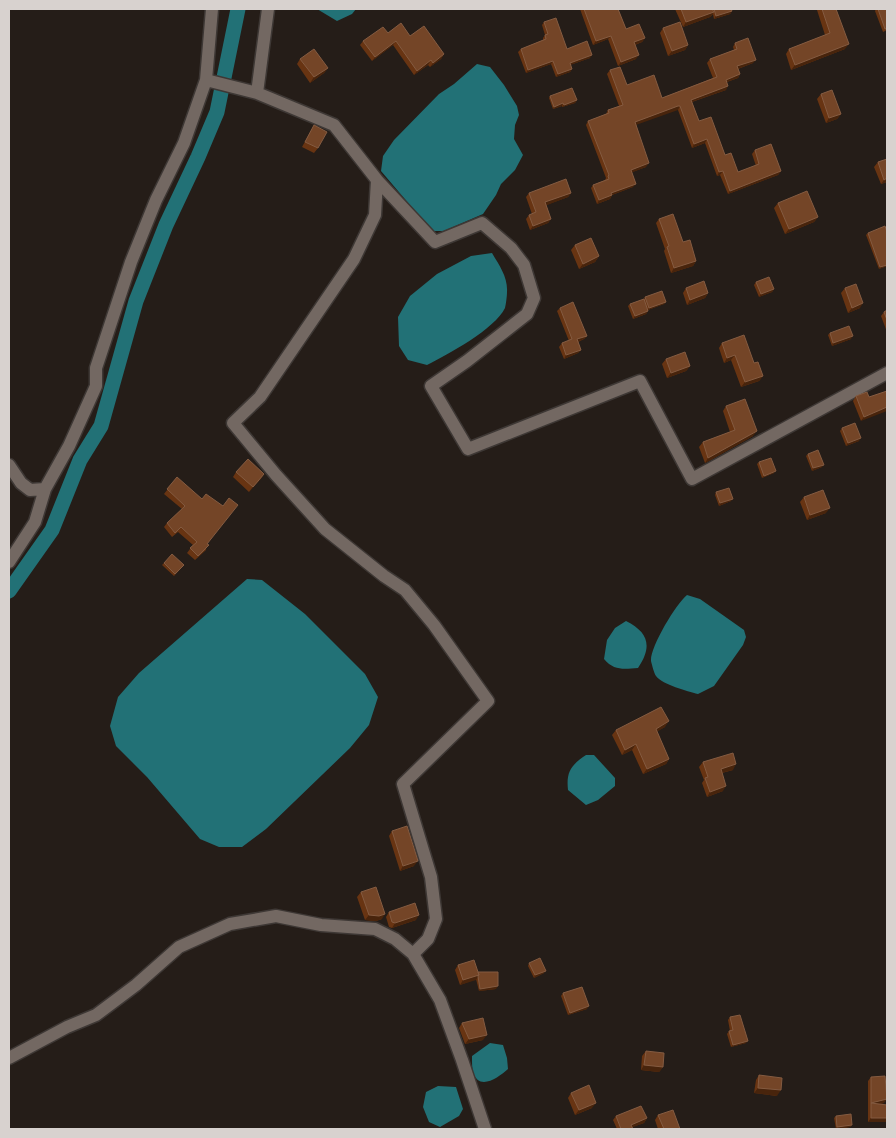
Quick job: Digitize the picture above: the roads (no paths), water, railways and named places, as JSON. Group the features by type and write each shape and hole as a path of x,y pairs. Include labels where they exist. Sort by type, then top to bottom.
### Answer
{"street":[{"path":"9,562 35,522 45,489 69,446 96,386 96,368 131,262 156,200 184,143 206,80 212,9"},
{"path":"257,93 268,9"},
{"path":"206,80 257,93 334,125 377,180 435,242 482,223 511,248 524,265 534,298 526,314 431,386 468,449 640,381 692,479 887,373"},
{"path":"377,180 375,215 354,259 260,397 233,423 276,475 325,529 384,576 405,590 434,625 488,701 403,784 431,877 436,919 428,939 413,954"},
{"path":"9,465 21,483 30,490 45,489"},
{"path":"9,1058 67,1027 96,1015 136,985 179,947 230,924 276,916 321,926 375,929 395,939 413,954 440,1000 484,1129"}],"water":[{"path":"317,9 356,9 352,14 337,21"},
{"path":"477,64 490,67 517,106 519,115 515,125 514,139 523,155 515,170 501,184 483,214 444,231 432,231 381,171 383,156 394,140 439,94"},
{"path":"492,253 502,271 507,287 505,308 500,316 470,341 427,365 408,360 399,346 398,317 410,296 437,274 471,256"},
{"path":"247,579 262,580 305,614 365,674 378,697 369,725 350,748 266,829 242,847 219,847 200,839 147,777 116,746 110,726 118,697 139,673"},
{"path":"687,595 700,599 744,630 746,637 743,645 714,686 698,694 659,679 655,675 651,661 664,626"},
{"path":"626,621 639,630 646,640 646,653 638,668 624,669 615,667 604,659 607,640 615,628"},
{"path":"586,755 594,755 615,778 615,786 598,800 586,805 568,790 568,778 573,766"},
{"path":"490,1043 503,1045 508,1069 495,1079 484,1082 476,1078 473,1072 472,1056"},
{"path":"438,1086 456,1087 463,1109 459,1116 440,1127 429,1122 423,1107 426,1092"}],"waterway":[{"path":"9,591 52,530 80,460 101,426 136,301 166,225 217,112 238,9"}]}
